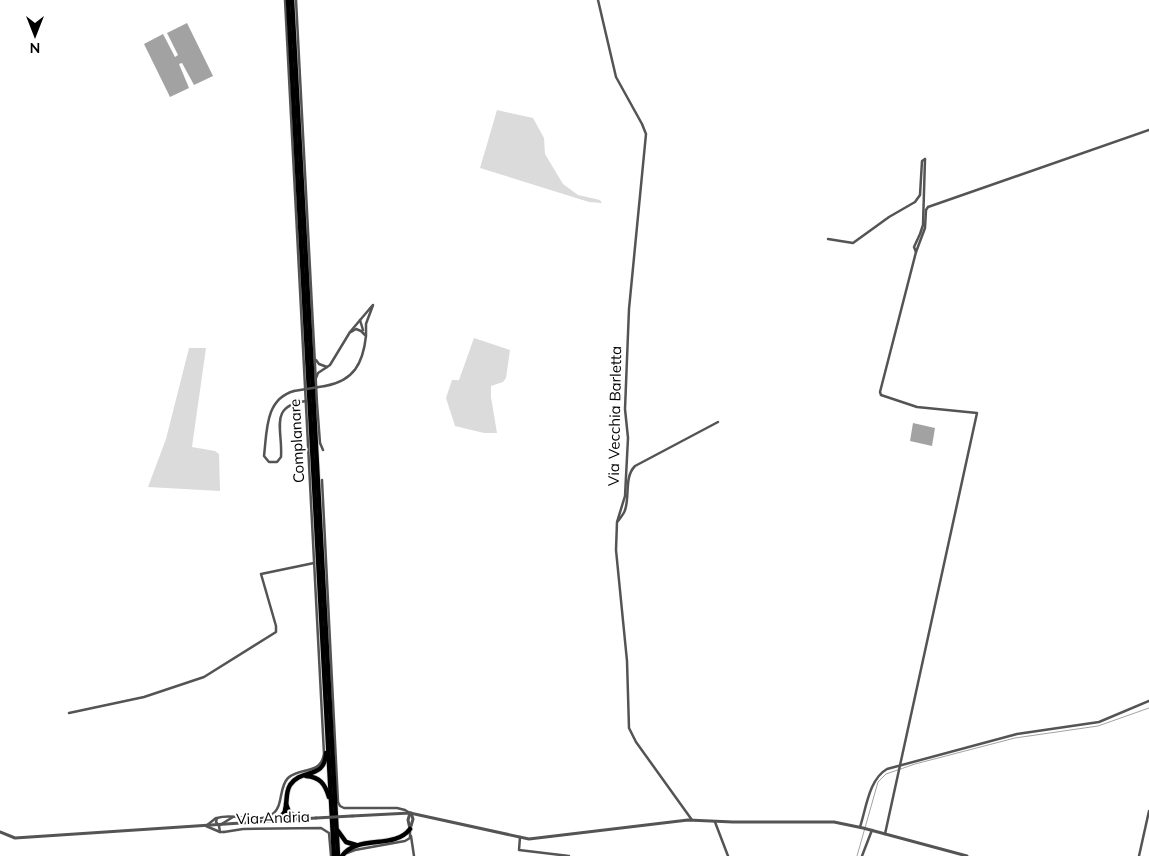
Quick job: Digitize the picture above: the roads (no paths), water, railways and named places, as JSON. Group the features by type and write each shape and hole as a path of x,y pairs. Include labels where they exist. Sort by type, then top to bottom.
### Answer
{"highway":[{"path":"287,0 331,806 332,856"},
{"path":"294,0 336,815 341,856"},
{"path":"288,820 286,794 289,786 297,778 321,769 325,764 327,732"},
{"path":"305,776 321,780 325,786 331,806"},
{"path":"287,813 299,819"},
{"path":"276,821 287,813"},
{"path":"336,815 340,836 346,842 358,845"},
{"path":"341,856 348,849 358,845 396,839 403,836 410,828"}],"street":[{"name":"Complanare","path":"217,818 225,816 256,819 270,816 277,808 282,786 288,778 294,774 314,769 323,760 324,722 314,563 287,0"},
{"name":"Complanare","path":"294,0 315,369 320,443 323,450"},
{"name":"Via Vecchia Barletta","path":"598,0 616,77 646,134 629,309 626,421 628,438 625,496 617,522 616,550 627,660 629,728 636,742 692,820"},
{"path":"885,834 977,413 917,407 880,394 916,252 925,228 926,210 928,207 1149,130"},
{"path":"828,239 853,243 889,217 915,202 920,194 924,158 922,229 914,246 916,252"},
{"path":"306,401 292,404 282,412 280,418 281,457 278,462 269,462 264,456 268,420 275,403 281,397 294,391 325,386 341,381 354,371 360,362 366,336 366,324 373,305 350,332 334,359 318,373 316,381"},
{"path":"360,320 366,336"},
{"path":"360,320 364,320 366,324"},
{"path":"350,332 356,329 362,331 366,336"},
{"path":"315,358 319,364 326,367"},
{"path":"315,369 318,370 326,367"},
{"path":"617,522 625,510 630,473 634,466 718,422"},
{"name":"Complanare","path":"322,480 338,802 344,808 397,808 410,813"},
{"path":"69,713 144,697 204,678 276,632 276,626 261,574 314,563"},
{"path":"862,828 876,779 880,772 1017,734 1099,722 1149,701"},
{"path":"1139,856 1149,811"},
{"path":"401,813 408,820"},
{"path":"0,832 15,838 401,813 420,814 520,837 539,838 692,820 715,822 834,822 967,856"},
{"path":"410,813 413,819"},
{"path":"410,813 408,820 414,856"},
{"path":"410,828 413,819 420,814"},
{"name":"Complanare","path":"219,826 234,817"},
{"path":"217,818 216,822 224,832"},
{"path":"206,826 217,818"},
{"path":"227,820 230,825"},
{"path":"715,822 728,856"},
{"path":"206,826 224,832"},
{"path":"219,826 220,832"},
{"name":"Via Andria","path":"224,832 243,829 321,828 329,833 332,856"},
{"path":"862,856 870,830"},
{"path":"341,856 355,850 405,841 411,835"},
{"path":"520,837 519,850 569,856"}],"waterway":[{"path":"857,856 878,782 886,774 915,764 1015,738 1098,726 1149,708"}]}
